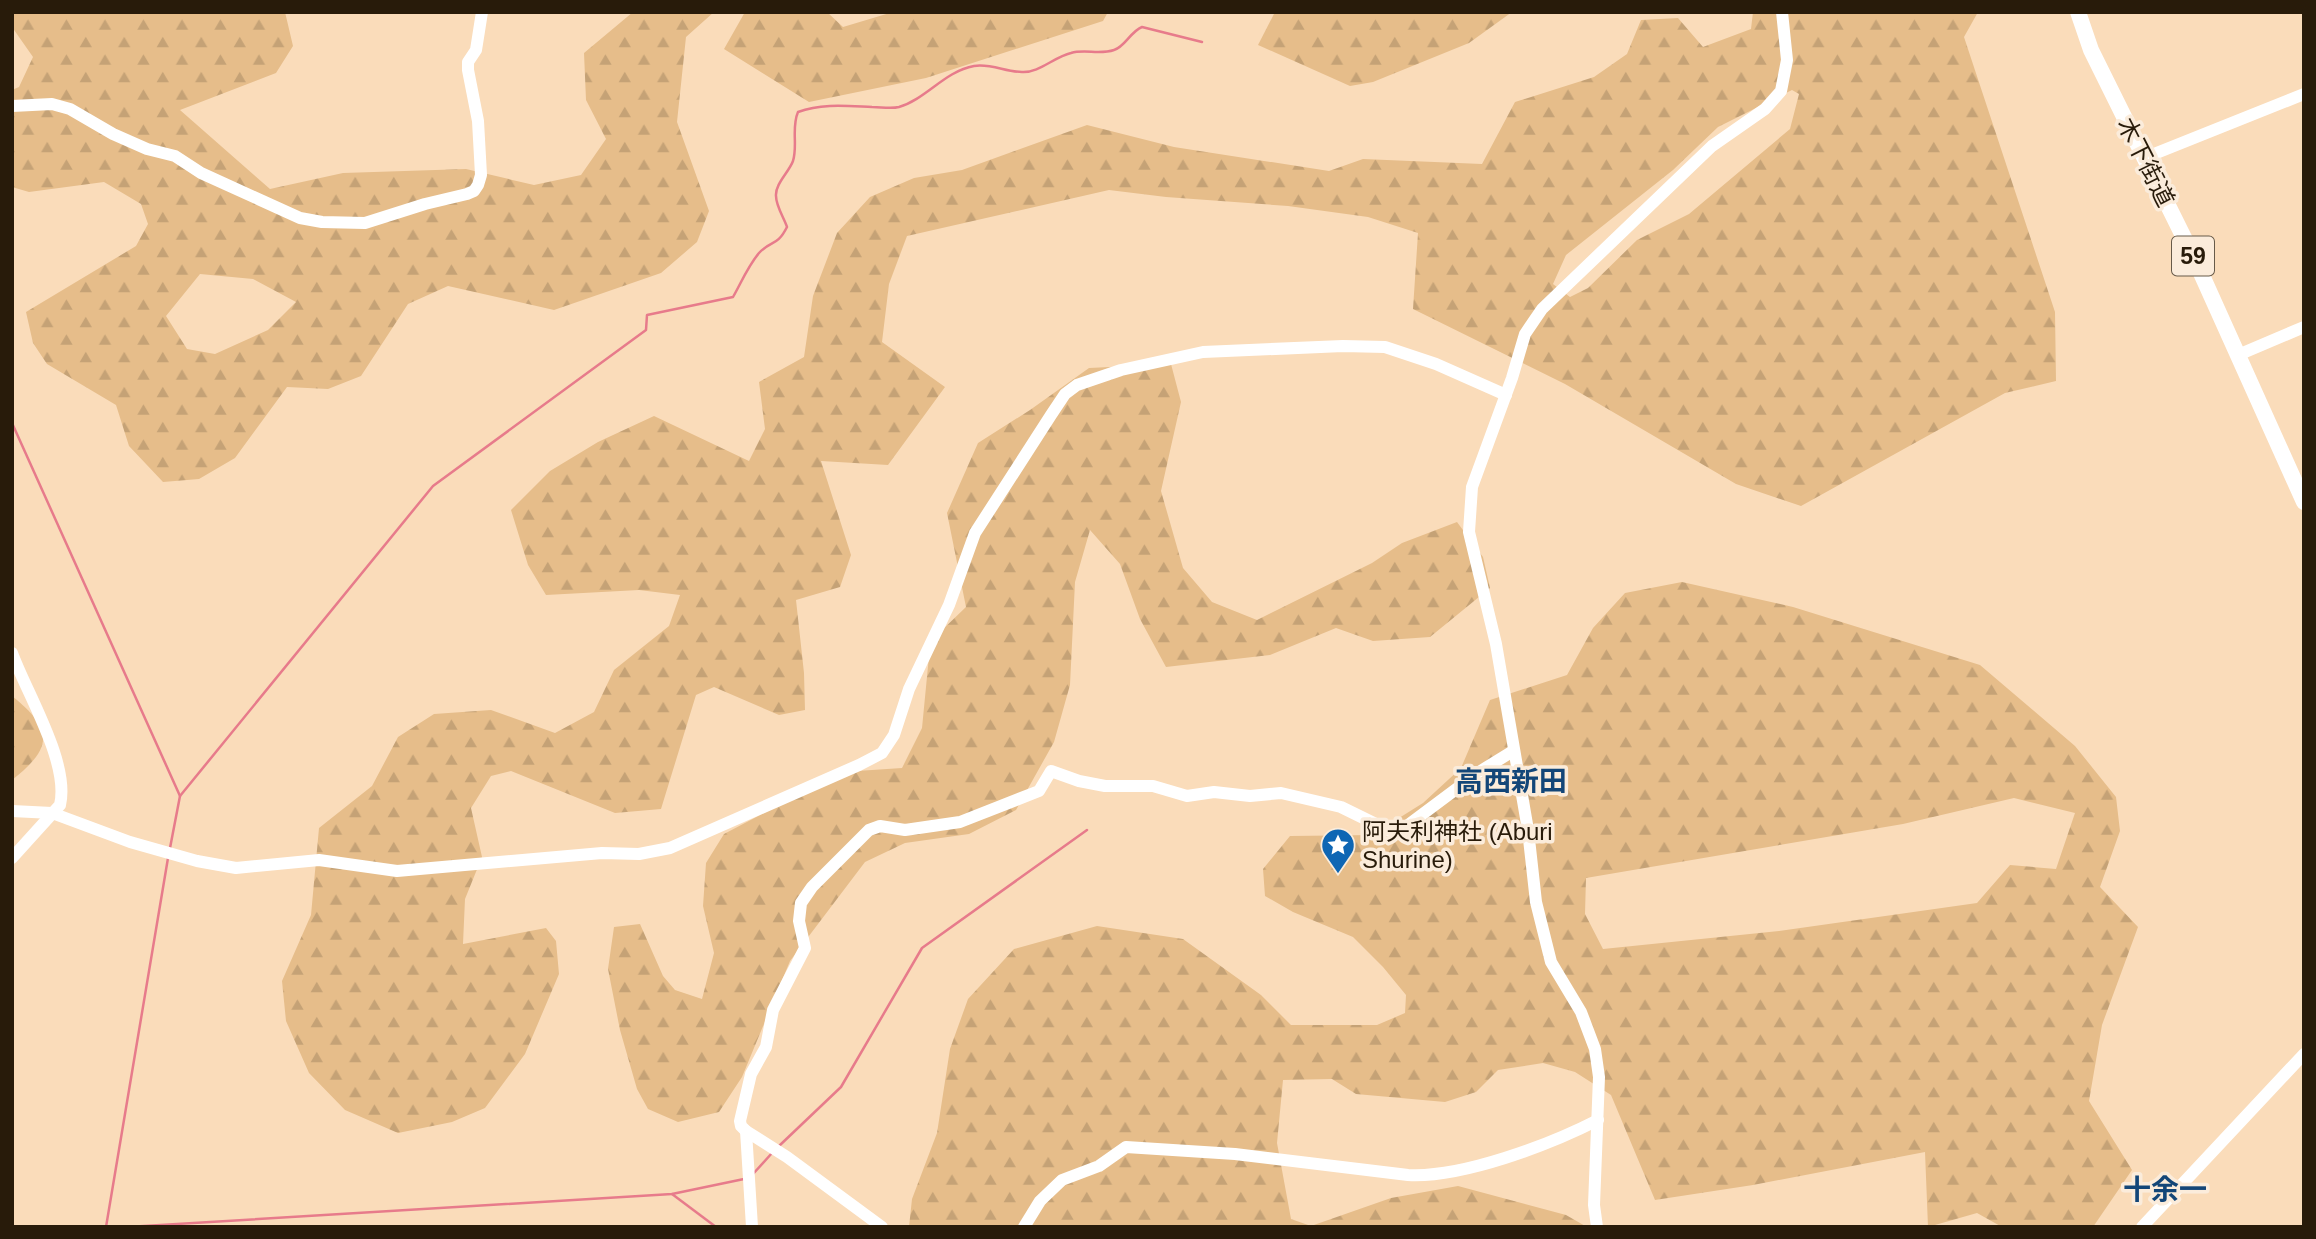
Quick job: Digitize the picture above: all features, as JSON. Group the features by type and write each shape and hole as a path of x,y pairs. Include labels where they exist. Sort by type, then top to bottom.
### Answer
{"main road":[{"name":"木下街道","path":"2078,12 2091,50 2196,262 2304,502"}],"street":[{"path":"12,106 52,104 70,109 113,134 147,149 175,156 201,173 300,218 322,222 365,223 433,201 467,194 474,191 478,185 481,176 478,121 468,62 476,50 482,12"},
{"path":"1597,1227 1594,1205 1599,1077 1595,1049 1581,1012 1551,962 1536,902 1528,830 1496,644 1469,531 1472,487 1525,334 1542,309 1712,146 1765,109 1781,92 1787,60 1782,12"},
{"path":"2144,158 2304,94"},
{"path":"2238,355 2304,327"},
{"path":"12,811 52,813 130,842 197,861 236,868 319,860 397,871 602,853 639,854 670,848 882,753 894,736 909,689 949,605 975,533 1065,394 1077,386 1121,370 1203,352 1343,346 1385,348 1436,364 1506,395"},
{"path":"12,653 53,750 61,778 62,795 60,805 12,858"},
{"path":"882,1227 787,1157 746,1131 740,1121 751,1074 766,1047 773,1010 805,948 799,921 801,903 812,887 869,830 880,826 905,830 960,822 1040,791 1051,771 1079,781 1105,786 1153,786 1187,796 1213,792 1250,796 1281,793 1341,807 1396,835 1479,772 1513,751"},
{"path":"2142,1227 2304,1054"},
{"path":"1024,1227 1040,1201 1062,1180 1099,1166 1126,1147 1235,1154 1430,1176 1516,1154 1598,1120"},
{"path":"746,1131 752,1227"}],"green space":[{"path":"12,12 285,12 293,46 276,73 180,110 270,189 343,173 466,169 534,185 581,175 606,139 586,100 584,53 633,12 714,12 686,37 677,122 709,211 697,242 661,273 554,310 448,286 408,304 361,376 328,389 287,387 235,458 199,479 163,482 129,446 116,405 47,364 33,343 26,312 136,246 148,224 141,204 104,182 29,192 12,187 12,90 19,87 33,57 12,27","holes":["200,274 253,279 296,302 268,330 215,354 187,349 166,316"]},
{"path":"745,12 827,12 843,27 893,12 1108,12 1103,21 926,78 809,102 724,49"},
{"path":"1275,12 1512,12 1469,43 1373,82 1350,86 1258,45"},
{"path":"1753,12 1978,12 1964,37 2055,312 2056,381 2005,393 1801,506 1736,484 1565,384 1413,309 1418,233 1368,217 1288,206 1109,190 907,236 889,284 882,342 945,387 888,465 821,461 851,555 840,587 796,600 805,710 779,715 714,687 696,695 661,809 615,813 511,771 491,776 471,808 482,857 465,899 463,944 546,928 556,941 559,974 525,1054 485,1108 452,1122 398,1133 345,1110 309,1073 286,1021 282,981 311,915 319,828 372,786 398,737 434,714 491,710 555,733 594,712 614,670 669,626 680,595 639,590 546,595 528,565 511,510 550,471 598,442 654,416 749,461 765,429 759,382 804,357 813,296 837,233 870,197 914,178 962,170 1087,125 1174,147 1329,171 1363,159 1482,164 1515,102 1594,77 1627,54 1641,20 1678,18 1703,47 1751,29","holes":["1792,90 1799,94 1790,129 1689,214 1637,240 1588,288 1570,297 1553,284 1566,255 1673,170 1718,127"]},
{"path":"1171,364 1181,402 1161,491 1183,568 1212,602 1257,620 1372,563 1402,543 1457,522 1483,557 1490,588 1430,637 1373,641 1336,628 1270,655 1166,667 1140,619 1120,564 1090,530 1075,582 1070,685 1054,742 1016,810 969,834 905,843 865,862 790,961 742,1077 719,1112 678,1122 648,1109 637,1089 620,1030 608,969 614,927 640,924 663,976 675,990 702,999 714,953 703,906 706,863 724,834 842,772 902,768 922,728 929,656 939,633 966,607 947,513 978,443 1089,368"},
{"path":"1682,582 1793,607 1980,665 2075,746 2116,797 2120,831 2100,887 2138,927 2102,1025 2089,1101 2132,1170 2093,1227 2002,1227 1977,1213 1928,1227 1925,1152 1753,1185 1655,1200 1611,1095 1575,1072 1543,1063 1498,1070 1476,1092 1445,1102 1356,1094 1332,1079 1283,1080 1277,1143 1291,1219 1311,1226 1391,1198 1458,1186 1566,1215 1587,1227 909,1227 912,1199 937,1133 950,1049 968,999 1014,949 1097,926 1183,939 1261,995 1291,1025 1377,1025 1405,1013 1406,995 1353,937 1293,912 1265,896 1263,869 1290,836 1372,835 1423,803 1461,768 1490,700 1567,675 1593,628 1625,593","holes":["2014,798 2075,813 2056,869 2010,865 1977,903 1779,931 1603,949 1585,914 1586,878 1903,824"]},
{"path":"12,696 35,718 43,738 35,758 12,780"}],"waterway":[{"path":"170,848 180,796 433,486 646,330 647,315 733,297 755,258 763,249 777,241 787,227 777,204 776,192 793,161 798,112 826,106 899,107 964,69 980,65 1028,72 1071,53 1114,50 1142,27 1202,42"},
{"path":"12,423 180,796"},
{"path":"779,1146 841,1087 922,948 1087,830"},
{"path":"106,1227 168,858"},
{"path":"753,1174 772,1153"},
{"path":"127,1227 672,1194 744,1179"},
{"path":"672,1194 716,1227"}],"place":[{"name":"阿夫利神社 (Aburi Shurine)","path":"1338,875"}],"district":[{"name":"高西新田","path":"1511,781"},
{"name":"十余一","path":"2165,1189"}]}
